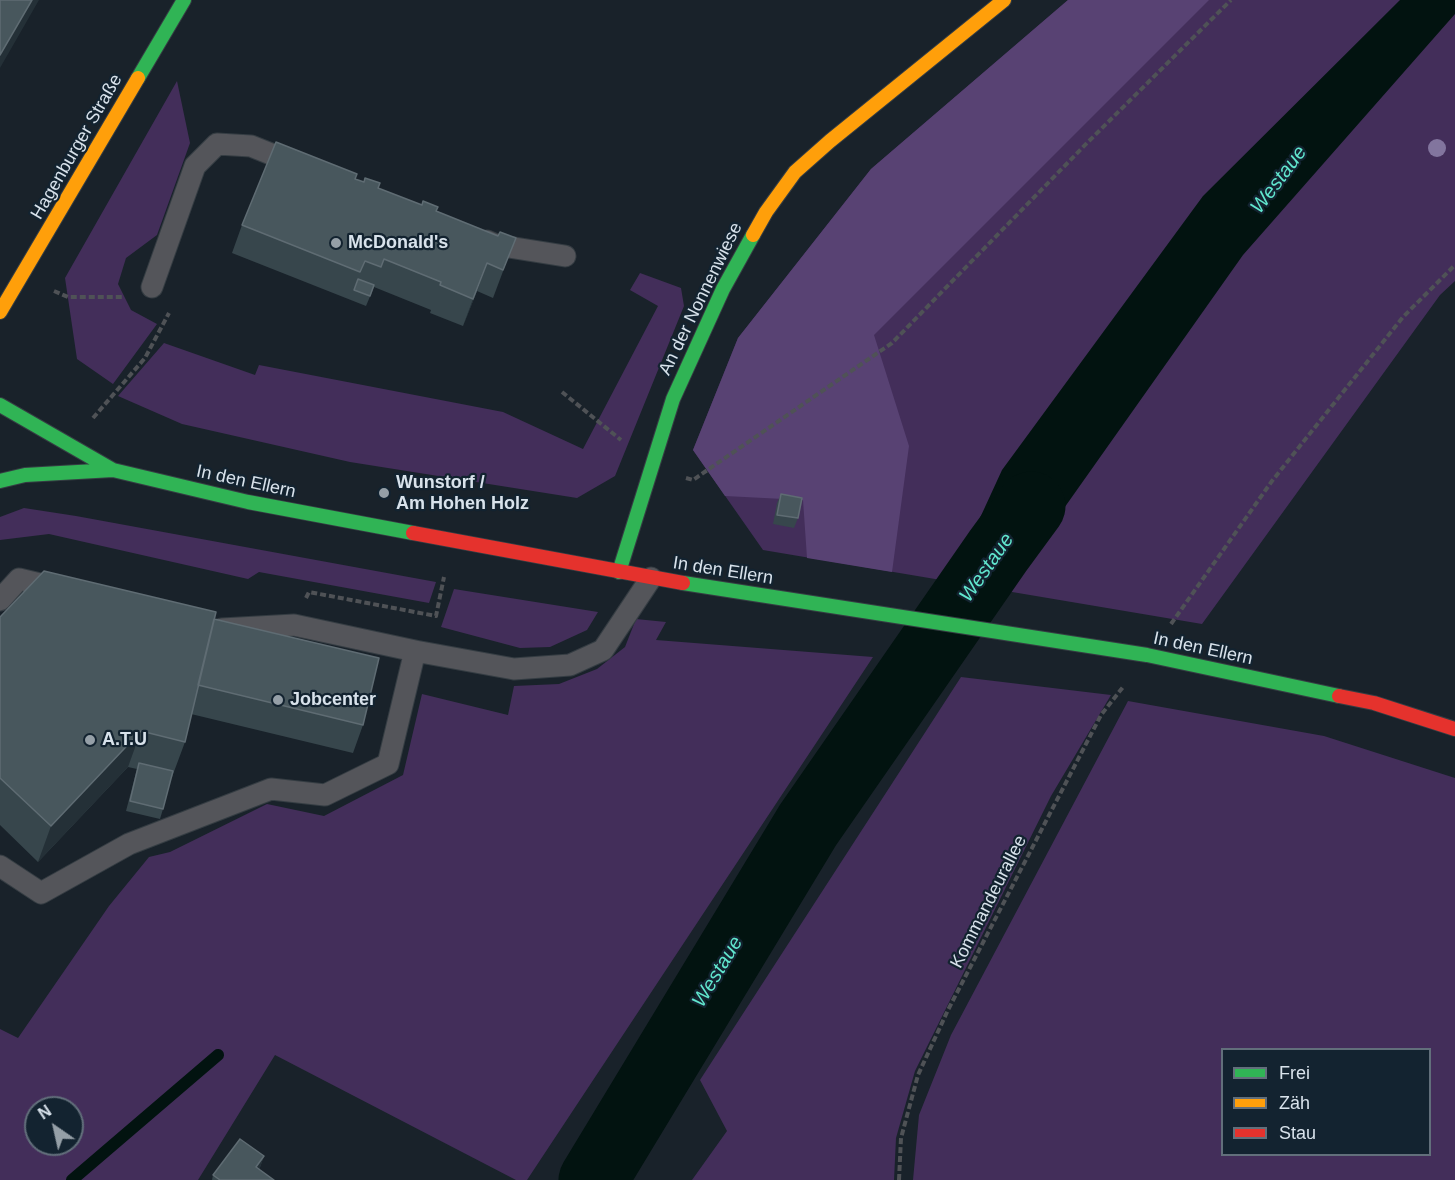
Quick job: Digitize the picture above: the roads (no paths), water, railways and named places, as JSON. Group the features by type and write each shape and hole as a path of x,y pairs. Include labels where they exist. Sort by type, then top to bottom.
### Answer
{"main road":[{"name":"Hagenburger Straße","path":"0,312 184,0"},
{"name":"An der Nonnenwiese","path":"619,572 672,399 723,289 766,212 795,172 1004,0"},
{"name":"In den Ellern","path":"0,405 114,470 248,502 651,578 1147,655 1374,703 1455,729"},
{"path":"0,481 25,475 114,470"}],"lane":[{"path":"152,287 195,166 217,144 251,146 318,173"},
{"path":"473,236 496,245 565,256"},
{"path":"207,626 218,629 294,625 414,651 514,669 570,665 603,650 651,578"},
{"path":"0,600 19,579 85,596"},
{"path":"0,866 41,893 129,844 271,789 325,795 388,764 414,651"}],"water":[{"path":"1400,0 1455,0 1455,14 1243,255 1009,586 951,581 1002,470 1203,196"}],"waterway":[{"name":"Westaue","path":"593,1180 808,825 1031,506"},
{"path":"72,1180 218,1055"}],"place":[{"name":"McDonald's","path":"336,243"},
{"name":"Wunstorf / Am Hohen Holz","path":"384,493"},
{"name":"Jobcenter","path":"278,700"},
{"name":"A.T.U","path":"90,740"}]}
